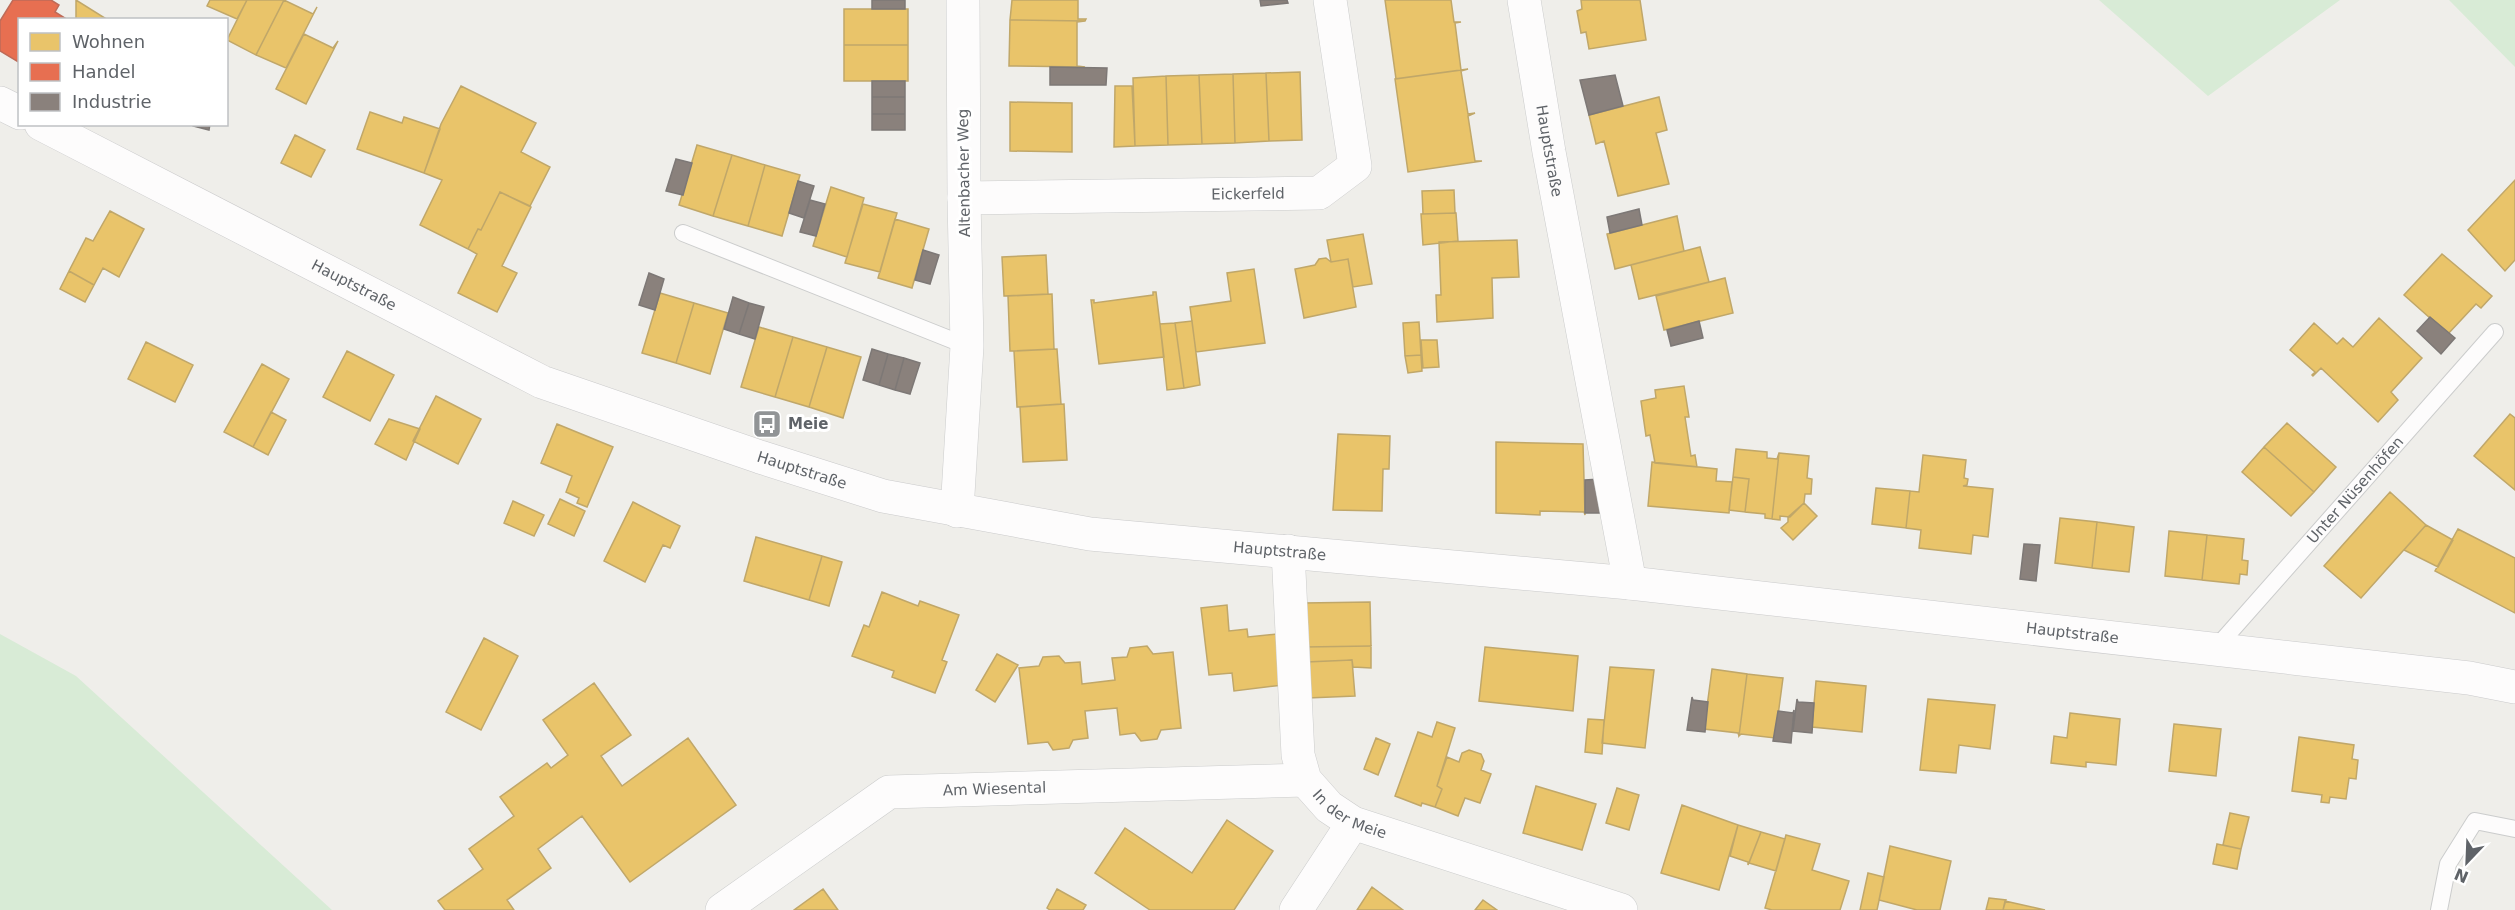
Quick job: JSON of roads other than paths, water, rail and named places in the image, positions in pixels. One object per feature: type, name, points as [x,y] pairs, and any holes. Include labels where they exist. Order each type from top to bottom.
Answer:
[{"type":"street","name":"Altenbacher Weg","points":[[957,511],[968,346],[964,198],[963,0]]},
{"type":"street","name":"Eickerfeld","points":[[964,198],[1319,193],[1355,166],[1330,0]]},
{"type":"street","name":"Hauptstraße","points":[[1524,0],[1549,152],[1630,583]]},
{"type":"street","points":[[0,103],[18,112]]},
{"type":"street","name":"Hauptstraße","points":[[45,126],[542,382],[760,457],[883,496],[1090,534],[1630,583],[2469,678],[2515,687]]},
{"type":"street","name":"In der Meie","points":[[1288,551],[1298,755],[1305,780],[1329,807],[1353,824],[1621,910]]},
{"type":"street","name":"Am Wiesental","points":[[722,910],[890,792],[1305,780]]},
{"type":"street","points":[[1296,910],[1353,824]]},
{"type":"lane","points":[[682,233],[968,346]]},
{"type":"lane","name":"Unter Nüsenhöfen","points":[[2215,649],[2495,332]]},
{"type":"lane","points":[[2439,910],[2448,864],[2475,821],[2515,829]]},
{"type":"place","name":"Meie","points":[[767,424]]}]
